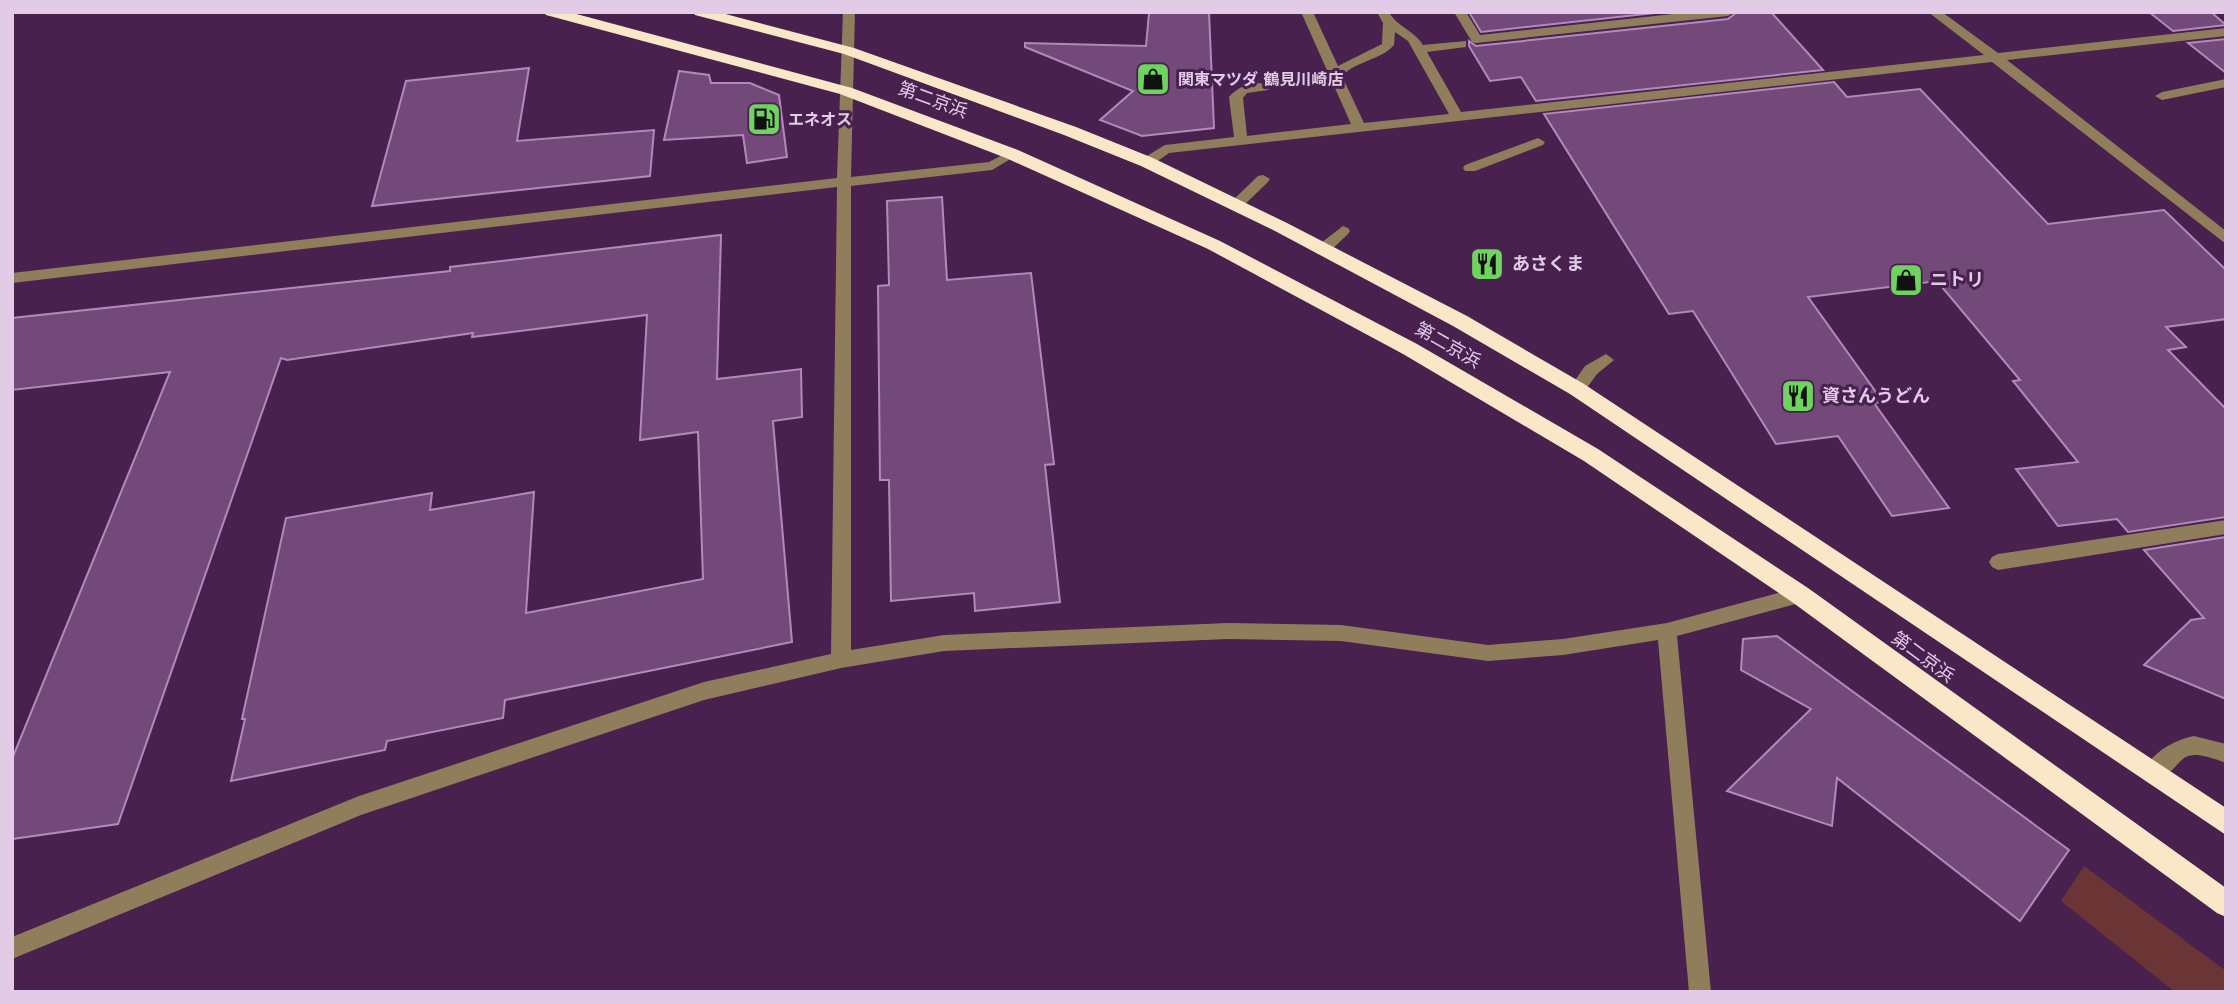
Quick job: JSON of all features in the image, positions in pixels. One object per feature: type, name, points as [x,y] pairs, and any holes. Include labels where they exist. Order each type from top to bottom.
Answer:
[{"type":"highway","name":"第二京浜","points":[[551,12],[846,91],[1012,154],[1214,245],[1410,349],[1591,455],[1800,595],[2226,904]]},
{"type":"highway","name":"第二京浜","points":[[700,12],[849,51],[1070,131],[1147,162],[1460,321],[1577,389],[2226,823]]},
{"type":"street","points":[[841,660],[844,182],[849,12]]},
{"type":"street","points":[[1307,12],[1359,127]]},
{"type":"street","points":[[1460,12],[1476,39],[1728,12]]},
{"type":"street","points":[[1934,12],[2226,239]]},
{"type":"street","points":[[1336,75],[1341,67],[1356,59],[1382,52],[1388,45],[1386,18]]},
{"type":"street","points":[[1386,18],[1413,39],[1457,116]]},
{"type":"street","points":[[1147,162],[1165,149],[2226,32]]},
{"type":"street","points":[[1419,48],[1462,44]]},
{"type":"street","points":[[1322,46],[1356,59]]},
{"type":"street","points":[[2162,96],[2226,83]]},
{"type":"street","points":[[1241,141],[1236,97],[1243,90],[1263,87]]},
{"type":"street","points":[[1470,168],[1538,142]]},
{"type":"street","points":[[12,278],[992,166],[1012,154]]},
{"type":"street","points":[[1235,206],[1263,179]]},
{"type":"street","points":[[1322,250],[1343,231]]},
{"type":"street","points":[[1577,389],[1591,370],[1606,360]]},
{"type":"street","points":[[1998,562],[2226,527]]},
{"type":"street","points":[[12,948],[359,806],[704,691],[841,660],[944,642],[1228,631],[1341,633],[1488,653],[1563,647],[1667,631],[1800,595]]},
{"type":"street","points":[[1667,631],[1700,992]]},
{"type":"street","points":[[2153,772],[2175,750],[2193,744],[2226,754]]},
{"type":"shaded area","points":[[2084,866],[2226,971],[2226,992],[2175,992],[2061,901]]},
{"type":"building","points":[[1209,12],[1214,128],[1142,136],[1100,120],[1133,91],[1025,47],[1025,43],[1146,46],[1149,13]]},
{"type":"building","points":[[1469,12],[1664,12],[1481,32]]},
{"type":"building","points":[[1737,12],[1771,12],[1823,70],[1536,101],[1521,77],[1490,81],[1469,46],[1469,41],[1476,46],[1728,19]]},
{"type":"building","points":[[2149,12],[2211,12],[2226,25],[2173,31]]},
{"type":"building","points":[[2226,39],[2226,73],[2188,43]]},
{"type":"building","points":[[529,68],[517,141],[654,130],[650,176],[372,206],[406,81]]},
{"type":"building","points":[[679,71],[709,75],[711,83],[750,83],[779,95],[787,157],[747,163],[743,135],[664,140]]},
{"type":"building","points":[[1834,82],[1847,97],[1920,89],[2048,224],[2164,210],[2226,270],[2226,319],[2166,327],[2186,347],[2168,350],[2226,409],[2226,517],[2128,532],[2117,519],[2058,526],[2016,469],[2078,462],[2013,381],[2020,380],[1937,281],[1808,297],[1883,402],[1874,403],[1949,508],[1892,516],[1838,436],[1776,444],[1693,311],[1669,314],[1544,114]]},
{"type":"building","points":[[942,197],[947,280],[1031,273],[1054,464],[1045,465],[1060,602],[975,611],[974,593],[891,601],[889,480],[880,480],[878,286],[889,285],[887,201]]},
{"type":"building","points":[[721,235],[717,379],[801,369],[802,417],[773,421],[792,642],[505,700],[503,718],[387,741],[385,750],[231,781],[286,518],[432,493],[430,510],[534,492],[526,613],[703,579],[698,432],[640,440],[647,315],[472,337],[473,333],[287,360],[281,358],[118,824],[12,839],[12,759],[170,372],[12,390],[12,318],[450,271],[450,267]]},
{"type":"building","points":[[2226,537],[2226,699],[2144,665],[2191,620],[2204,618],[2144,550]]},
{"type":"building","points":[[1777,636],[2069,850],[2020,921],[1837,778],[1832,826],[1727,791],[1811,709],[1741,670],[1743,639]]},
{"type":"place","name":"関東マツダ 鶴見川崎店","points":[[1153,79]]},
{"type":"place","name":"エネオス","points":[[764,119]]},
{"type":"place","name":"あさくま","points":[[1487,264]]},
{"type":"place","name":"ニトリ","points":[[1906,280]]},
{"type":"place","name":"資さんうどん","points":[[1798,396]]}]
